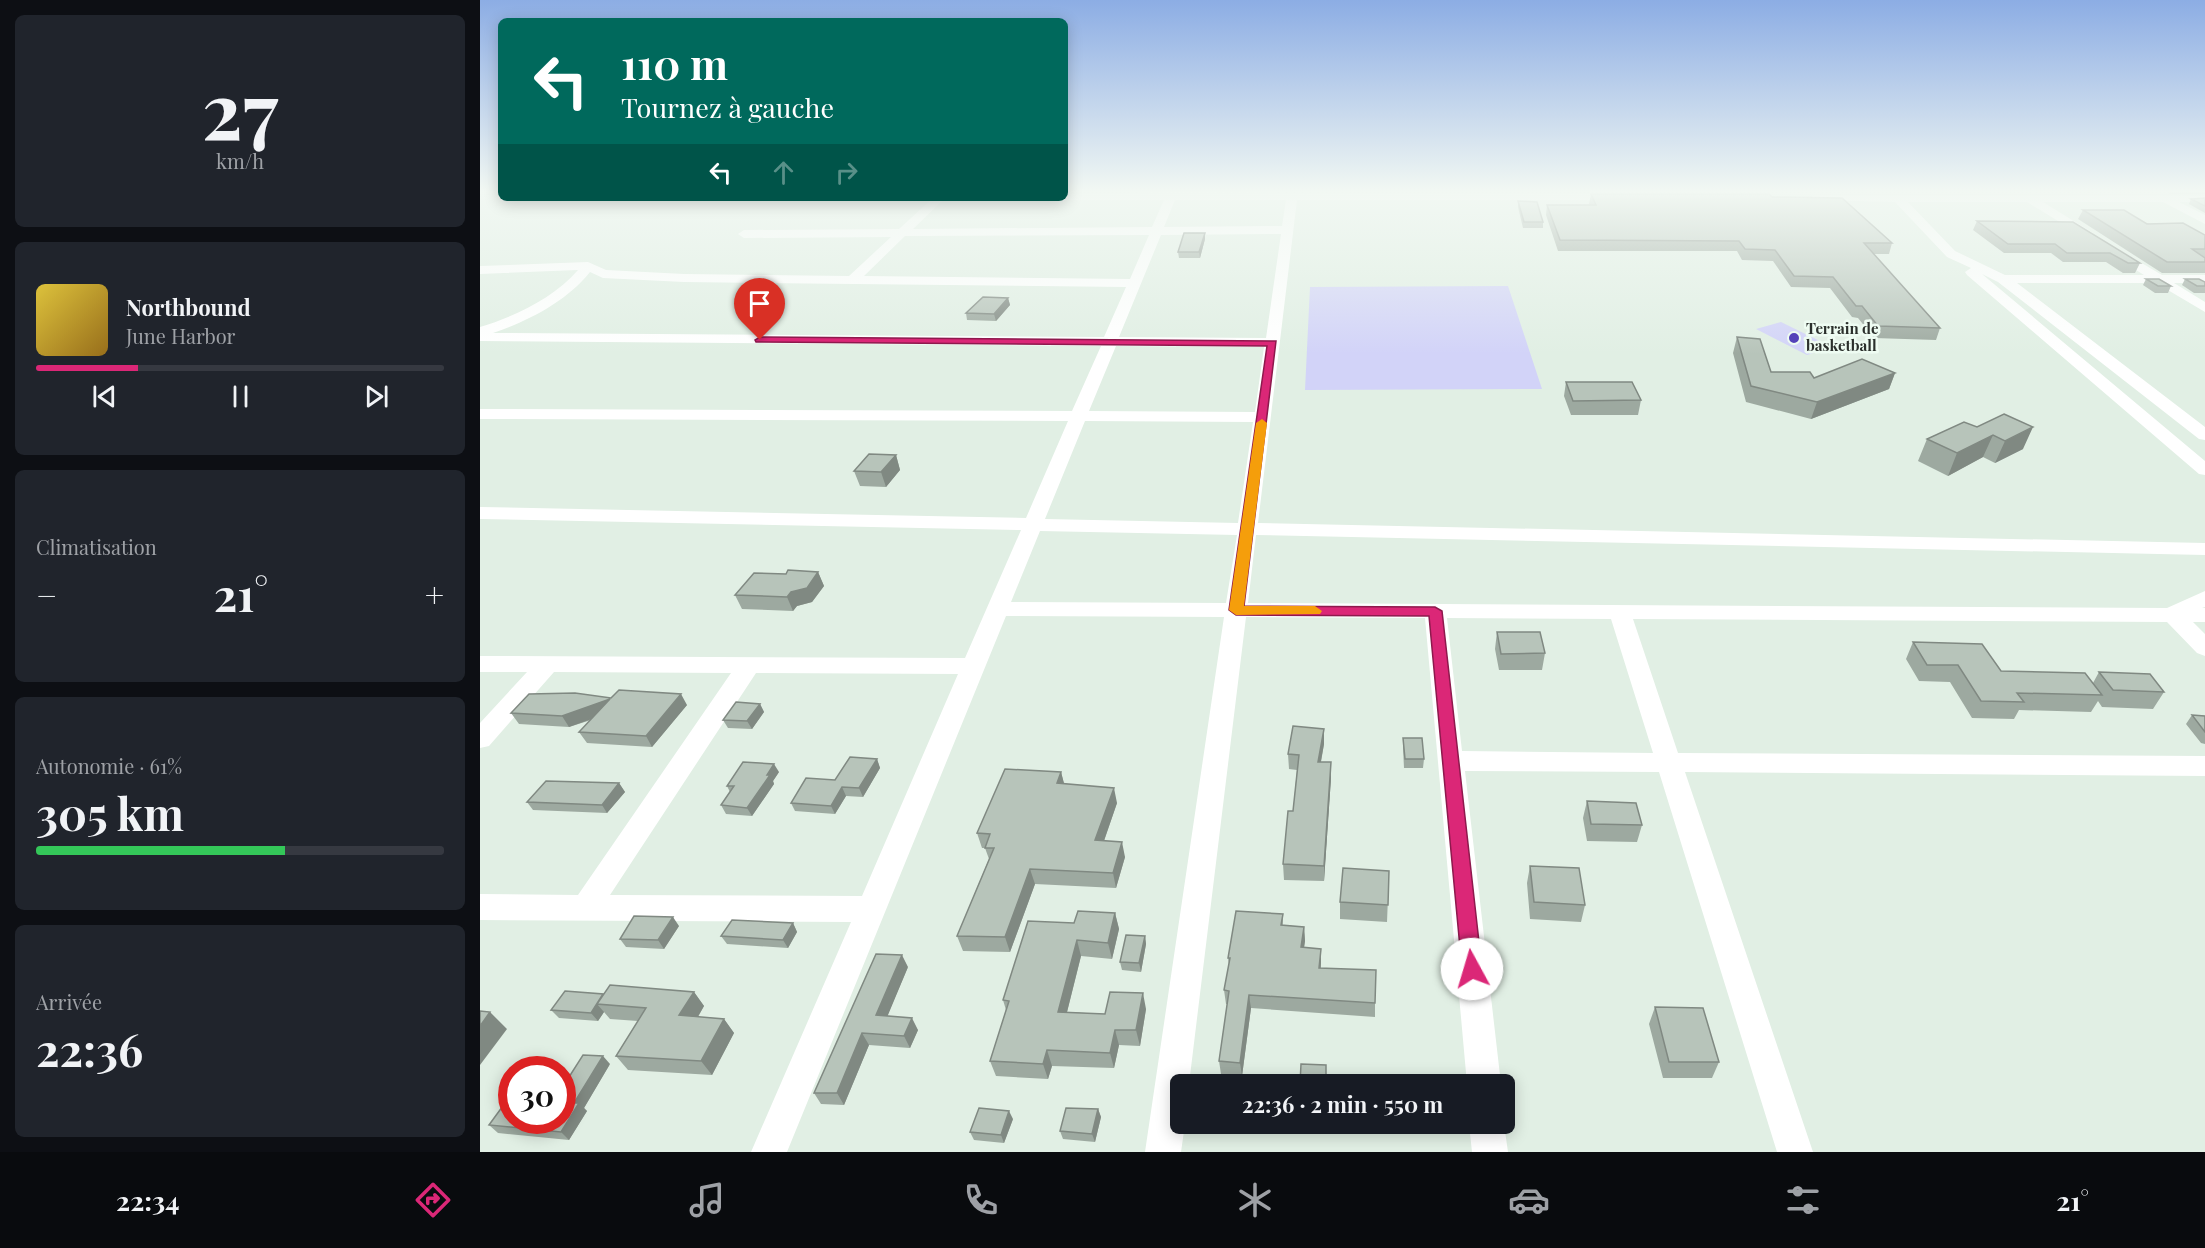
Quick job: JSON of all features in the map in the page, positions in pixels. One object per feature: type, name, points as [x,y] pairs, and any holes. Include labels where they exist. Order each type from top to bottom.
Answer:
[{"type":"street","points":[[852,280],[888,246]]},
{"type":"street","points":[[769,1152],[1151,246]]},
{"type":"street","points":[[1163,1152],[1286,246]]},
{"type":"street","points":[[1943,246],[2205,470]]},
{"type":"street","points":[[2104,246],[2205,308]]},
{"type":"street","points":[[1951,254],[2002,279],[2205,435]]},
{"type":"street","points":[[480,270],[588,266],[603,274],[684,278],[1135,283]]},
{"type":"street","points":[[480,332],[495,328],[548,301],[581,277],[588,266]]},
{"type":"street","points":[[2002,279],[2205,279]]},
{"type":"street","points":[[480,337],[1110,344],[1272,343]]},
{"type":"street","points":[[480,414],[1262,417]]},
{"type":"street","points":[[480,513],[2205,549]]},
{"type":"street","points":[[2172,614],[2205,598]]},
{"type":"street","points":[[998,609],[2205,615]]},
{"type":"street","points":[[1435,611],[1483,1074]]},
{"type":"street","points":[[1620,612],[1795,1152]]},
{"type":"street","points":[[2172,614],[2205,648]]},
{"type":"street","points":[[480,664],[974,666]]},
{"type":"street","points":[[480,739],[548,664]]},
{"type":"street","points":[[586,907],[749,665]]},
{"type":"street","points":[[1451,761],[2205,766]]},
{"type":"street","points":[[480,907],[872,909]]},
{"type":"street","points":[[1489,1134],[1490,1152]]},
{"type":"shaded area","points":[[1508,286],[1542,389],[1305,390],[1310,287]]},
{"type":"shaded area","name":"Terrain de basketball","points":[[1781,322],[1832,347],[1807,355],[1756,329]]},
{"type":"building","points":[[1180,246],[1201,246],[1199,252],[1178,252]]},
{"type":"building","points":[[1743,246],[1866,246],[1940,328],[1878,326],[1862,306],[1856,306],[1833,277],[1794,276],[1775,250],[1745,249]]},
{"type":"building","points":[[2057,246],[2112,246],[2140,263],[2128,263],[2110,253],[2067,253]]},
{"type":"building","points":[[2141,246],[2205,246],[2205,249],[2192,249],[2205,258],[2205,262],[2167,262]]},
{"type":"building","points":[[2146,279],[2159,279],[2171,286],[2158,286]]},
{"type":"building","points":[[2185,279],[2199,279],[2205,282],[2205,286],[2197,286]]},
{"type":"building","points":[[983,297],[1008,298],[994,314],[966,313]]},
{"type":"building","points":[[1737,337],[1760,339],[1771,372],[1810,372],[1814,378],[1862,359],[1895,373],[1817,402],[1751,386]]},
{"type":"building","points":[[1566,382],[1632,382],[1641,400],[1573,401]]},
{"type":"building","points":[[2004,414],[2033,427],[2005,441],[1993,435],[1957,453],[1927,439],[1964,422],[1977,427]]},
{"type":"building","points":[[869,454],[896,455],[881,472],[854,471]]},
{"type":"building","points":[[788,570],[818,572],[807,588],[791,592],[787,597],[735,595],[754,573],[786,574]]},
{"type":"building","points":[[1497,632],[1540,632],[1545,653],[1501,654]]},
{"type":"building","points":[[1913,642],[1982,644],[2001,671],[2085,673],[2102,695],[2017,693],[2024,702],[1981,701],[1958,665],[1927,665]]},
{"type":"building","points":[[2099,672],[2150,674],[2164,692],[2113,690]]},
{"type":"building","points":[[619,690],[681,694],[646,736],[579,732],[610,699],[562,716],[511,713],[529,694],[575,693],[611,698]]},
{"type":"building","points":[[736,702],[760,704],[747,721],[723,720]]},
{"type":"building","points":[[2192,715],[2205,716],[2205,732]]},
{"type":"building","points":[[1293,726],[1324,729],[1318,762],[1331,762],[1324,866],[1283,864],[1288,811],[1293,811],[1299,755],[1288,754]]},
{"type":"building","points":[[1403,738],[1422,738],[1424,759],[1405,759]]},
{"type":"building","points":[[850,757],[877,759],[859,788],[842,787],[831,806],[791,803],[806,778],[835,780]]},
{"type":"building","points":[[743,762],[774,764],[767,775],[770,775],[747,808],[721,805],[734,786],[727,786]]},
{"type":"building","points":[[1005,769],[1061,772],[1057,783],[1114,788],[1095,840],[1122,842],[1113,873],[1030,869],[1005,937],[957,936],[994,848],[985,848],[990,834],[977,833]]},
{"type":"building","points":[[546,781],[619,783],[602,805],[527,802]]},
{"type":"building","points":[[1587,801],[1636,803],[1642,825],[1591,824]]},
{"type":"building","points":[[1530,866],[1579,868],[1585,905],[1534,902]]},
{"type":"building","points":[[1343,868],[1389,871],[1388,905],[1340,902]]},
{"type":"building","points":[[1078,911],[1115,913],[1108,943],[1077,940],[1058,1012],[1105,1014],[1110,992],[1143,993],[1136,1030],[1115,1030],[1110,1053],[1047,1050],[1043,1064],[990,1061],[1009,1001],[1003,1000],[1028,921],[1074,923]]},
{"type":"building","points":[[1236,911],[1283,914],[1281,925],[1304,927],[1301,947],[1321,949],[1319,968],[1376,970],[1375,1003],[1249,995],[1240,1063],[1219,1061],[1229,991],[1224,990]]},
{"type":"building","points":[[634,916],[673,917],[658,940],[620,939]]},
{"type":"building","points":[[732,920],[793,923],[783,940],[721,936]]},
{"type":"building","points":[[1126,935],[1145,936],[1139,963],[1120,962]]},
{"type":"building","points":[[876,954],[902,955],[876,1015],[912,1018],[904,1036],[862,1033],[837,1093],[814,1093]]},
{"type":"building","points":[[610,985],[694,992],[679,1015],[724,1019],[701,1061],[616,1056],[646,1008],[597,1004]]},
{"type":"building","points":[[565,991],[603,994],[591,1013],[551,1010]]},
{"type":"building","points":[[1655,1007],[1703,1008],[1719,1062],[1669,1062]]},
{"type":"building","points":[[480,1011],[490,1012],[480,1026]]},
{"type":"building","points":[[583,1055],[603,1056],[576,1100],[576,1066]]},
{"type":"building","points":[[1301,1064],[1326,1065],[1326,1074],[1300,1074]]},
{"type":"building","points":[[979,1108],[1009,1111],[1001,1135],[970,1132]]},
{"type":"building","points":[[1066,1108],[1098,1109],[1092,1134],[1060,1131]]},
{"type":"building","points":[[498,1113],[498,1126],[489,1125]]},
{"type":"slow traffic","points":[[1262,423],[1236,610],[1315,611]]},
{"type":"place","name":"Terrain de basketball","points":[[1794,338]]},
{"type":"route","points":[[760,340],[1110,344],[1272,343],[1236,610],[1435,611],[1472,969]]}]
